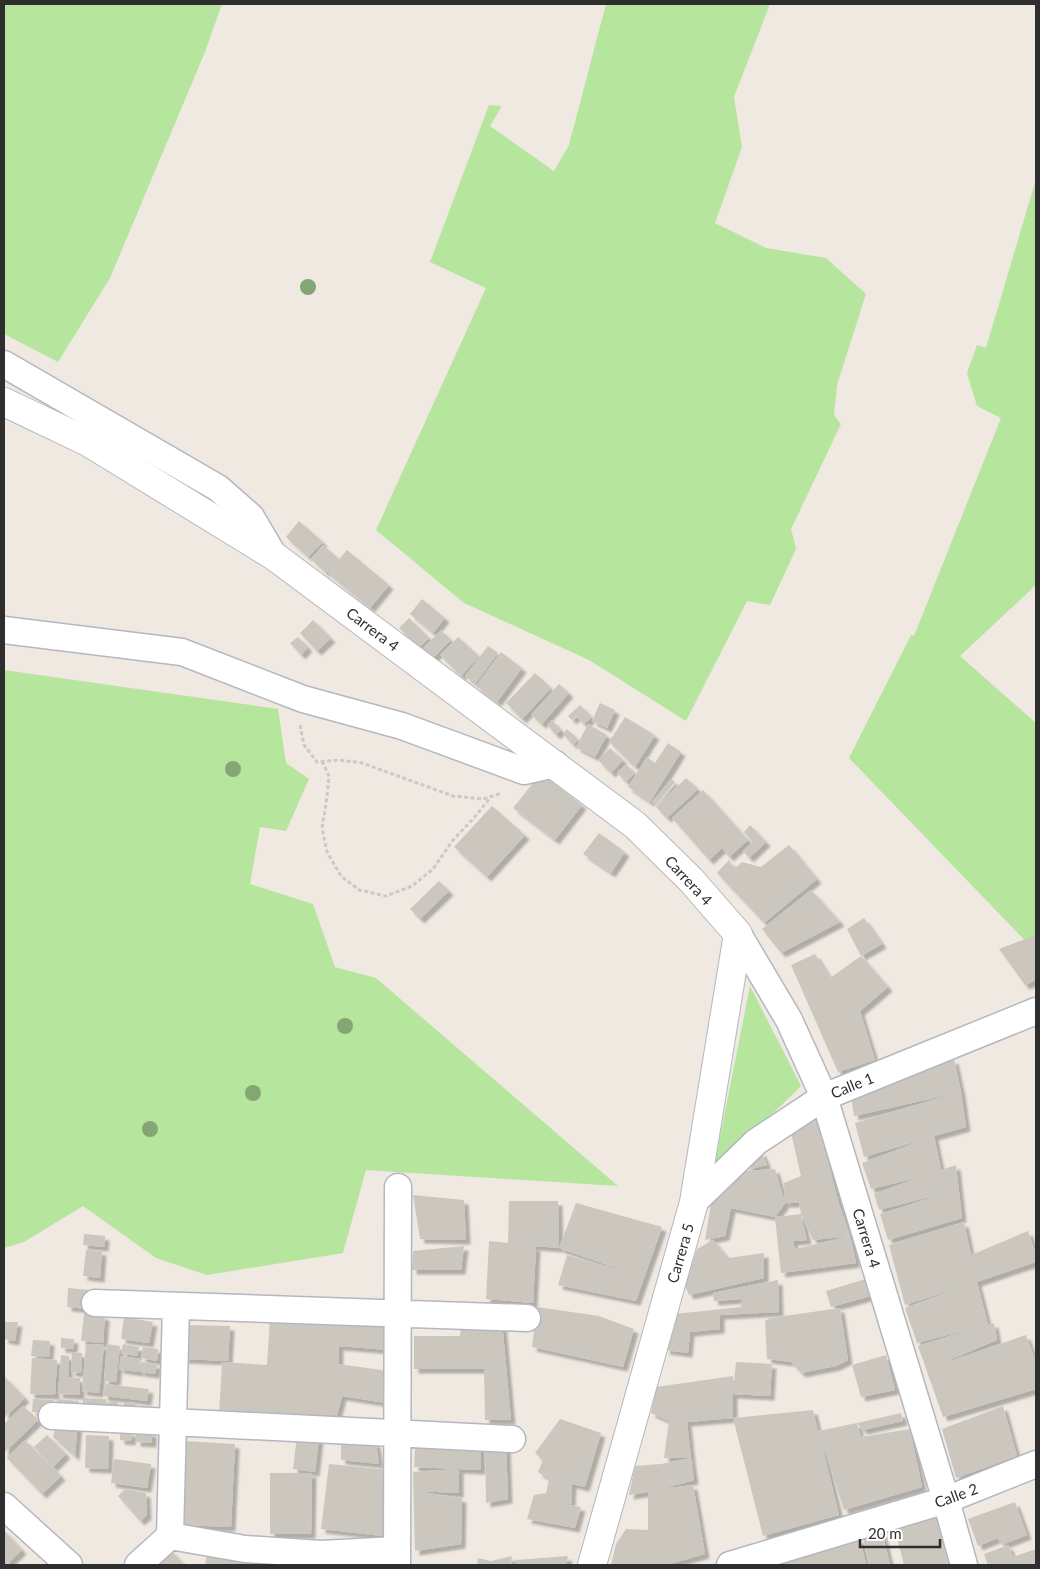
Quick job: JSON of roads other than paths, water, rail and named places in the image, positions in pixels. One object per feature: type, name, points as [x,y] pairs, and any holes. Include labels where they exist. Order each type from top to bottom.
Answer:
[{"type":"main road","name":"Carrera 4","points":[[4,402],[88,442],[274,556],[635,825],[691,880],[738,934]]},
{"type":"main road","name":"Carrera 5","points":[[592,1565],[694,1202],[738,934]]},
{"type":"street","points":[[4,364],[218,488],[251,517],[274,556]]},
{"type":"street","points":[[4,630],[182,652],[303,699],[402,726],[524,771],[555,764]]},
{"type":"street","name":"Carrera 4","points":[[738,934],[789,1020],[824,1097],[964,1565]]},
{"type":"street","name":"Calle 1","points":[[694,1202],[756,1142],[824,1097],[1036,1011]]},
{"type":"street","points":[[170,1536],[245,1549],[397,1557],[398,1187]]},
{"type":"street","points":[[95,1303],[527,1318]]},
{"type":"street","points":[[138,1565],[170,1536],[176,1306]]},
{"type":"street","points":[[52,1416],[512,1439]]},
{"type":"street","name":"Calle 2","points":[[730,1565],[946,1500],[1036,1464]]},
{"type":"street","points":[[4,1506],[68,1565]]}]
